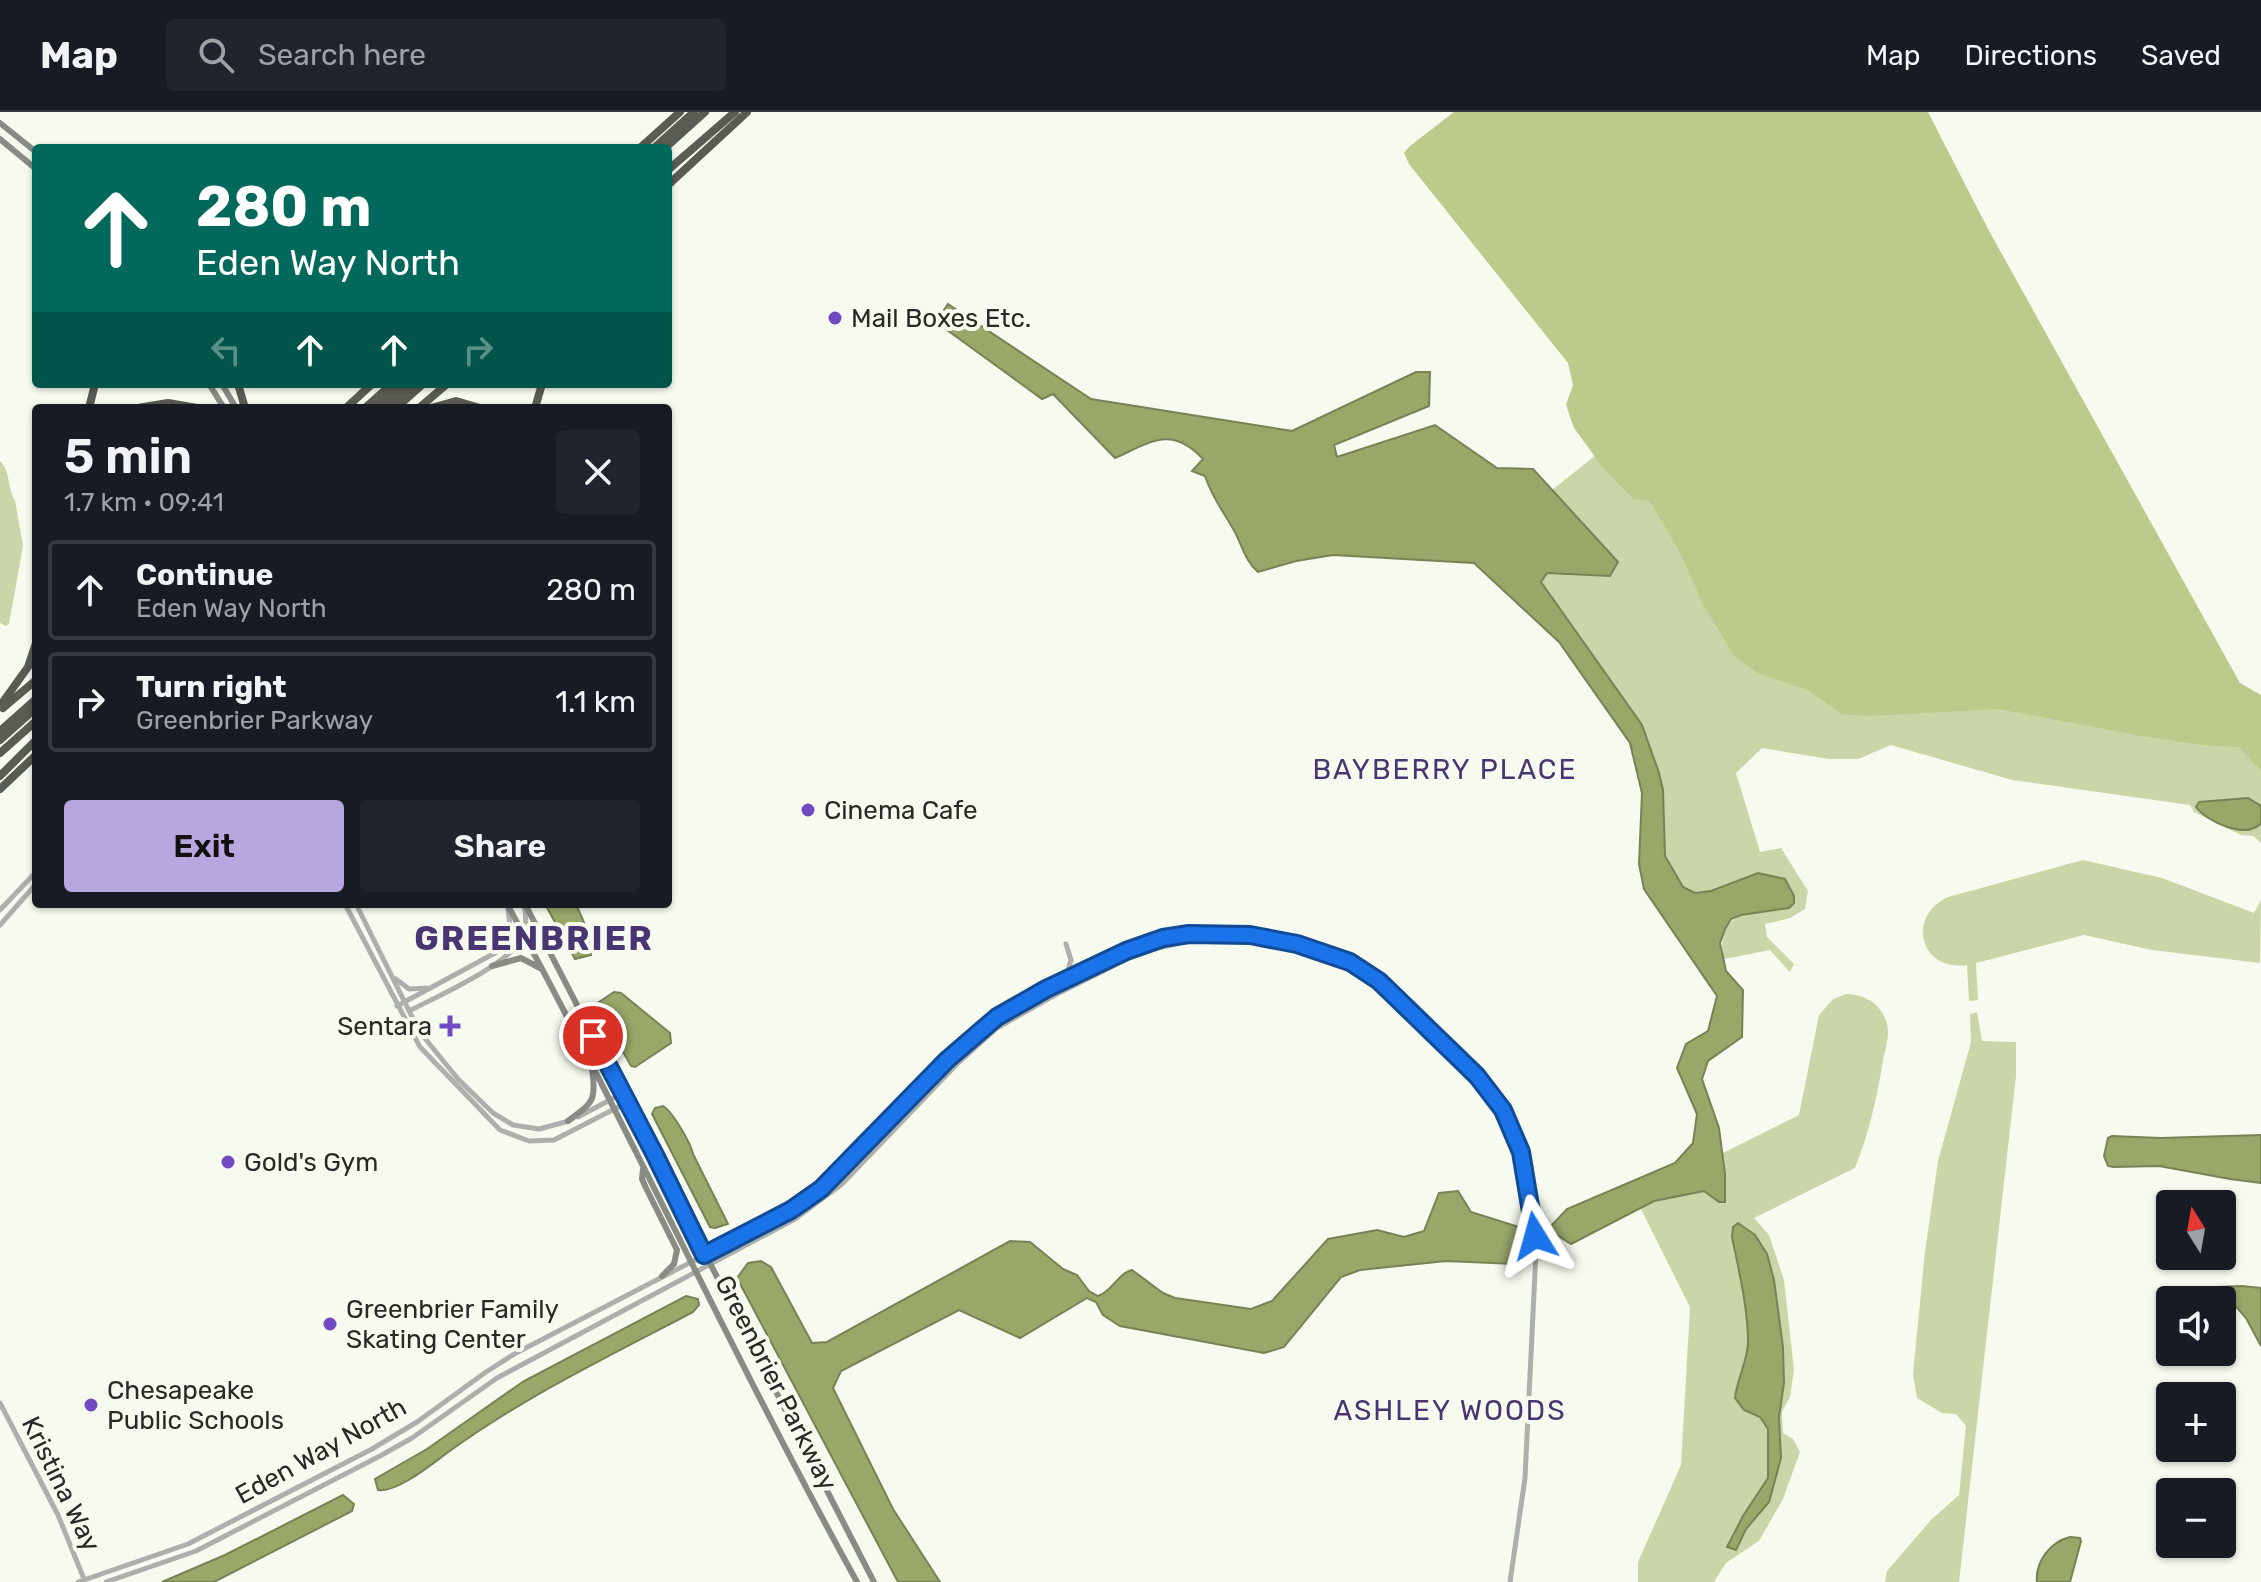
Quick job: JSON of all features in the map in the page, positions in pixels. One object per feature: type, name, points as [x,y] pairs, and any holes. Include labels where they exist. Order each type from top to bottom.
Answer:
[{"type":"highway","points":[[644,144],[680,112]]},
{"type":"highway","points":[[658,144],[694,112]]},
{"type":"highway","points":[[669,144],[705,112]]},
{"type":"highway","points":[[672,167],[735,112]]},
{"type":"highway","points":[[672,181],[747,112]]},
{"type":"highway","points":[[350,404],[368,388]]},
{"type":"highway","points":[[370,404],[388,388]]},
{"type":"highway","points":[[378,404],[396,388]]},
{"type":"highway","points":[[390,404],[408,388]]},
{"type":"highway","points":[[400,404],[418,388]]},
{"type":"highway","points":[[424,404],[442,388]]},
{"type":"highway","points":[[445,404],[456,401],[466,404]]},
{"type":"highway","points":[[0,709],[28,667],[32,655]]},
{"type":"highway","points":[[0,709],[32,683]]},
{"type":"highway","points":[[0,731],[32,703]]},
{"type":"highway","points":[[0,740],[32,712]]},
{"type":"highway","points":[[0,753],[32,725]]},
{"type":"highway","points":[[0,760],[32,732]]},
{"type":"highway","points":[[0,776],[32,744]]},
{"type":"highway","points":[[0,789],[32,759]]},
{"type":"main road","points":[[0,123],[32,149]]},
{"type":"main road","points":[[0,139],[32,166]]},
{"type":"main road","name":"Greenbrier Parkway","points":[[509,908],[857,1582]]},
{"type":"main road","name":"Greenbrier Parkway","points":[[526,908],[874,1582]]},
{"type":"main road","points":[[492,966],[521,958],[541,969]]},
{"type":"main road","points":[[568,1121],[592,1101],[595,1089],[591,1062]]},
{"type":"main road","points":[[643,1166],[642,1179],[677,1250],[674,1264],[662,1276]]},
{"type":"street","points":[[0,910],[32,876]]},
{"type":"street","points":[[0,925],[32,889]]},
{"type":"street","points":[[347,908],[401,1014],[427,1056],[486,1118],[506,1134],[529,1141],[554,1140],[628,1102]]},
{"type":"street","points":[[358,908],[430,1048],[498,1117],[514,1126],[533,1129],[553,1127],[623,1093]]},
{"type":"street","points":[[397,1006],[506,947],[511,934],[508,908]]},
{"type":"street","points":[[401,1014],[492,966],[514,950],[524,935],[524,908]]},
{"type":"street","name":"Eden Way North","points":[[83,1581],[188,1544],[385,1442],[500,1363],[791,1210],[821,1189],[967,1040],[997,1017],[1065,979],[1151,942],[1189,934],[1250,935],[1276,939],[1350,962],[1379,981],[1487,1087],[1509,1121],[1521,1152],[1534,1224],[1535,1281],[1525,1478],[1510,1582]]},
{"type":"street","name":"Eden Way North","points":[[106,1582],[196,1551],[389,1452],[497,1378],[795,1219],[828,1197],[997,1028],[1129,958],[1212,935]]},
{"type":"street","points":[[1065,979],[1071,960],[1066,944]]},
{"type":"street","points":[[390,972],[406,987],[431,988]]},
{"type":"street","name":"Kristina Way","points":[[0,1403],[58,1515],[83,1581]]},
{"type":"shaded area","points":[[1454,112],[1928,112],[1988,229],[2240,683],[2261,695],[2261,771],[2239,747],[2141,736],[1999,709],[1869,716],[1841,714],[1808,690],[1759,674],[1734,656],[1703,604],[1679,551],[1650,501],[1633,499],[1604,469],[1574,428],[1566,405],[1573,385],[1568,363],[1409,164],[1404,153],[1410,146]]},
{"type":"shaded area","points":[[948,304],[1091,399],[1292,431],[1416,372],[1430,372],[1429,406],[1334,445],[1337,457],[1435,425],[1497,468],[1533,469],[1618,562],[1610,576],[1547,573],[1541,582],[1642,725],[1663,790],[1665,856],[1683,887],[1695,893],[1711,891],[1758,873],[1785,879],[1794,896],[1794,903],[1789,908],[1731,919],[1720,943],[1726,971],[1743,990],[1742,1037],[1708,1061],[1702,1079],[1719,1128],[1725,1202],[1719,1202],[1704,1191],[1654,1201],[1571,1244],[1548,1229],[1567,1209],[1675,1163],[1693,1143],[1697,1114],[1677,1068],[1686,1044],[1708,1031],[1717,996],[1644,889],[1639,864],[1642,793],[1630,743],[1559,642],[1474,563],[1333,555],[1258,572],[1246,557],[1205,476],[1192,471],[1203,459],[1192,449],[1181,442],[1160,440],[1115,458],[1053,394],[1042,399],[936,322]]},
{"type":"shaded area","points":[[1620,436],[2261,734],[2261,843],[2253,836],[2241,835],[2194,812],[2190,805],[2012,780],[1891,745],[1858,759],[1829,759],[1762,748],[1736,773],[1760,852],[1781,848],[1808,891],[1805,909],[1790,918],[1765,924],[1767,937],[1794,964],[1790,972],[1770,950],[1724,959],[1724,931],[1730,923],[1750,913],[1789,908],[1794,903],[1794,895],[1784,879],[1726,884],[1711,891],[1695,893],[1683,887],[1665,856],[1663,790],[1642,725],[1541,582],[1547,573],[1610,576],[1618,562],[1552,490]]},
{"type":"shaded area","points":[[0,461],[15,500],[23,546],[9,624],[6,626],[0,623]]},
{"type":"shaded area","points":[[2248,798],[2261,806],[2261,823],[2246,830],[2218,823],[2196,807],[2199,802]]},
{"type":"shaded area","points":[[2083,860],[2162,878],[2254,913],[2261,900],[2260,963],[2152,950],[2084,935],[1976,963],[1978,1000],[1969,1001],[1967,965],[1951,965],[1938,960],[1929,952],[1924,941],[1923,929],[1935,906],[1948,897]]},
{"type":"shaded area","points":[[547,908],[578,908],[586,927],[591,955],[575,959]]},
{"type":"shaded area","points":[[614,992],[621,993],[670,1033],[671,1043],[635,1067],[631,1066],[596,1004]]},
{"type":"shaded area","points":[[1846,994],[1866,998],[1877,1006],[1888,1029],[1875,1102],[1855,1168],[1754,1218],[1769,1235],[1784,1280],[1794,1370],[1790,1397],[1782,1412],[1783,1433],[1793,1439],[1800,1452],[1783,1499],[1759,1541],[1726,1563],[1714,1582],[1638,1582],[1638,1562],[1681,1465],[1690,1307],[1635,1197],[1799,1115],[1819,1015],[1833,999]]},
{"type":"shaded area","points":[[1977,1012],[1982,1041],[2016,1042],[2016,1076],[1959,1582],[1885,1582],[1887,1571],[1931,1520],[1959,1495],[1966,1426],[1956,1414],[1942,1413],[1917,1398],[1913,1374],[1938,1161],[1971,1042],[1970,1014]]},
{"type":"shaded area","points":[[663,1106],[685,1136],[728,1224],[710,1227],[652,1114],[655,1108]]},
{"type":"shaded area","points":[[2261,1135],[2261,1183],[2159,1166],[2113,1167],[2108,1166],[2104,1156],[2108,1138],[2112,1136]]},
{"type":"shaded area","points":[[1458,1191],[1471,1212],[1525,1229],[1514,1264],[1446,1261],[1360,1270],[1341,1277],[1284,1347],[1264,1353],[1120,1326],[1103,1315],[1096,1302],[1087,1298],[1020,1338],[959,1310],[841,1371],[833,1388],[893,1509],[940,1582],[898,1582],[737,1278],[748,1263],[761,1261],[771,1267],[812,1343],[827,1342],[1010,1241],[1030,1242],[1063,1269],[1077,1275],[1089,1291],[1098,1296],[1132,1270],[1175,1298],[1251,1309],[1272,1301],[1328,1239],[1377,1230],[1404,1237],[1424,1231],[1439,1193]]},
{"type":"shaded area","points":[[1738,1223],[1755,1235],[1767,1254],[1774,1280],[1783,1347],[1784,1383],[1779,1417],[1781,1458],[1769,1502],[1746,1529],[1736,1550],[1727,1547],[1768,1478],[1768,1429],[1760,1417],[1744,1410],[1735,1398],[1748,1343],[1745,1303],[1732,1237],[1733,1227]]},
{"type":"shaded area","points":[[2236,1286],[2261,1288],[2261,1346],[2236,1307]]},
{"type":"shaded area","points":[[686,1296],[698,1299],[699,1305],[693,1312],[537,1395],[404,1483],[378,1490],[375,1479],[427,1449],[524,1381]]},
{"type":"shaded area","points":[[343,1495],[354,1504],[352,1511],[214,1582],[162,1582],[225,1555]]},
{"type":"shaded area","points":[[2070,1537],[2080,1538],[2081,1541],[2070,1582],[2037,1582],[2038,1567],[2045,1554],[2056,1543]]},
{"type":"place","name":"Mail Boxes Etc.","points":[[835,318]]},
{"type":"place","name":"Cinema Cafe","points":[[808,810]]},
{"type":"place","name":"Sentara","points":[[450,1026]]},
{"type":"place","name":"Gold's Gym","points":[[228,1162]]},
{"type":"place","name":"Greenbrier Family Skating Center","points":[[330,1324]]},
{"type":"place","name":"Chesapeake Public Schools","points":[[91,1405]]},
{"type":"district","name":"BAYBERRY PLACE","points":[[1445,769]]},
{"type":"district","name":"GREENBRIER","points":[[534,938]]},
{"type":"district","name":"ASHLEY WOODS","points":[[1450,1410]]},
{"type":"route","points":[[593,1036],[704,1255],[791,1210],[821,1189],[967,1040],[1014,1007],[1065,979],[1163,938],[1189,934],[1234,934],[1276,939],[1337,956],[1370,974],[1487,1087],[1503,1110],[1518,1142],[1535,1236]]}]
